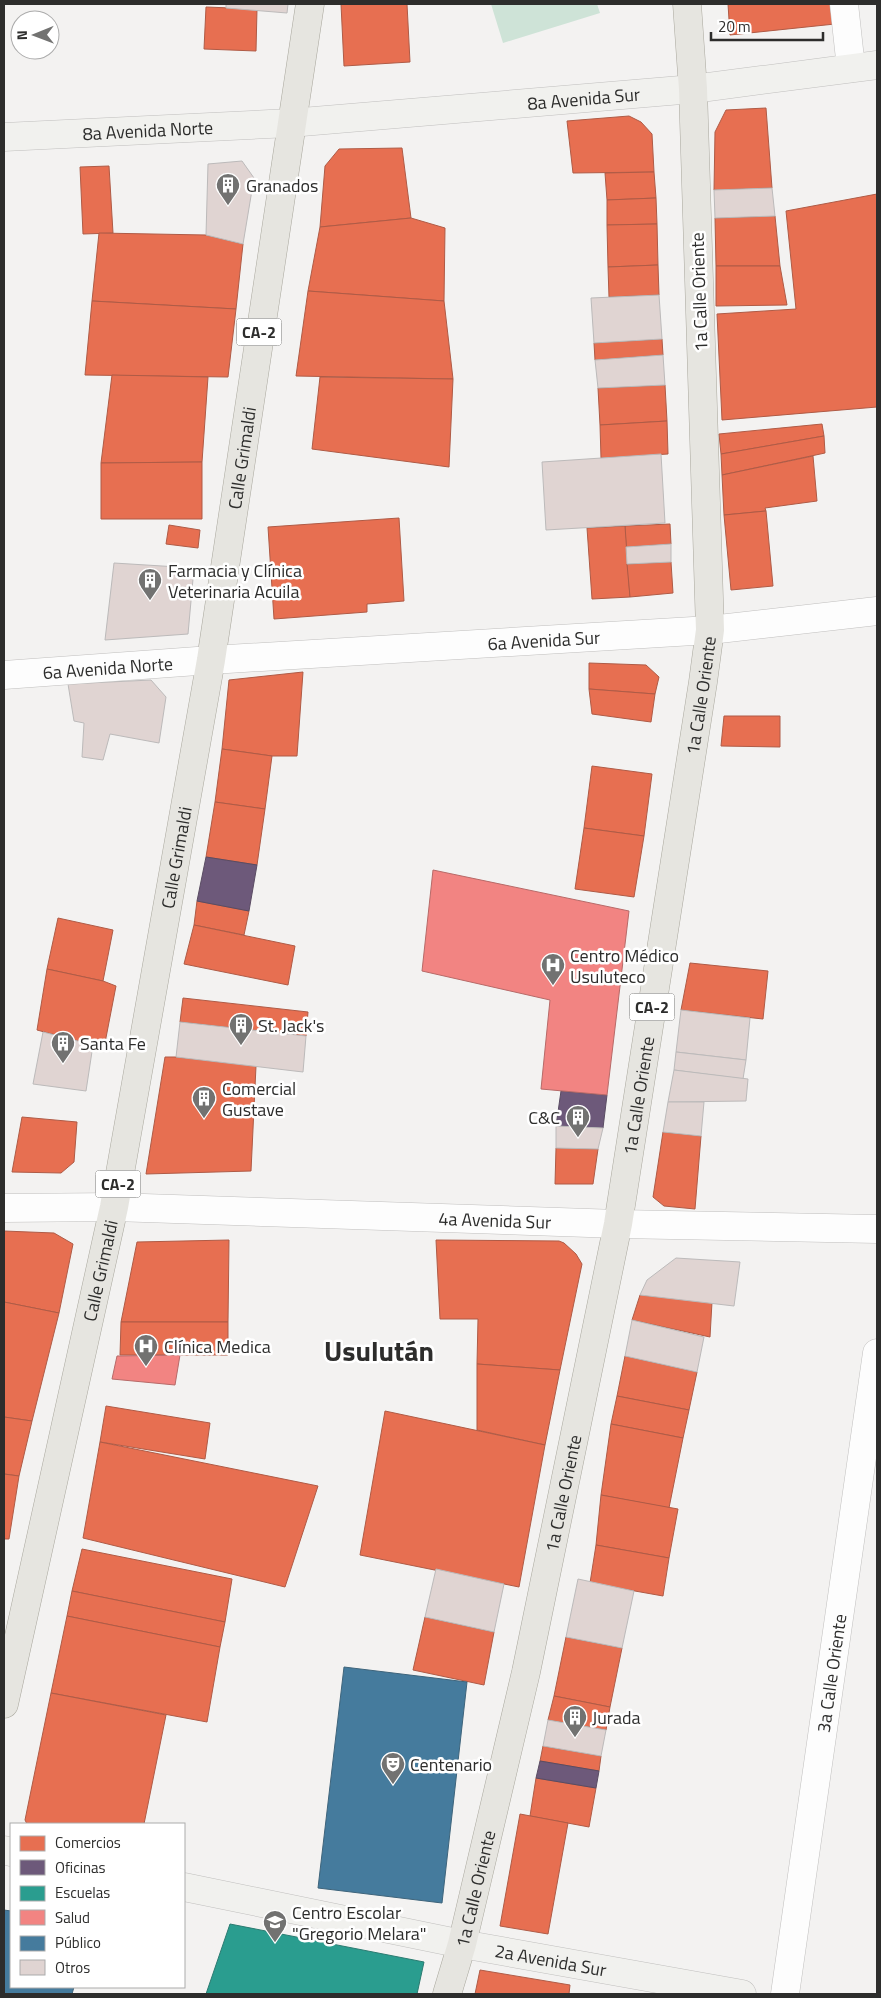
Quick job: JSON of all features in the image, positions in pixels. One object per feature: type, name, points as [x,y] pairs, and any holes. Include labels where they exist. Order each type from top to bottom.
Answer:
[{"type":"main road","name":"Calle Grimaldi","points":[[4,1704],[114,1207],[211,660],[290,123],[310,4]]},
{"type":"main road","name":"1a Calle Oriente","points":[[447,1994],[462,1944],[526,1672],[618,1224],[704,682],[710,630],[693,90],[687,4]]},
{"type":"street","points":[[844,4],[864,67]]},
{"type":"street","name":"8a Avenida Sur","points":[[290,123],[693,90],[864,67]]},
{"type":"street","name":"8a Avenida Norte","points":[[4,137],[290,123]]},
{"type":"street","name":"6a Avenida Sur","points":[[211,660],[710,630],[877,610]]},
{"type":"street","name":"6a Avenida Norte","points":[[4,674],[211,660]]},
{"type":"street","name":"4a Avenida Sur","points":[[4,1208],[114,1207],[618,1224],[877,1229]]},
{"type":"street","name":"3a Calle Oriente","points":[[785,1994],[877,1353]]},
{"type":"street","name":"2a Avenida Sur","points":[[185,1887],[462,1944],[742,1994]]},
{"type":"green space","points":[[491,4],[597,4],[600,13],[503,43]]},
{"type":"building: Comercios","points":[[341,4],[407,4],[410,62],[344,66]]},
{"type":"building: Comercios","points":[[728,4],[834,4],[835,24],[730,35]]},
{"type":"building: Comercios","points":[[206,7],[257,9],[256,51],[204,49]]},
{"type":"building: Comercios","points":[[766,108],[772,188],[714,190],[715,132],[726,110]]},
{"type":"building: Comercios","points":[[629,116],[641,122],[652,134],[654,172],[573,173],[567,121]]},
{"type":"building: Comercios","points":[[402,148],[411,218],[320,227],[325,166],[339,149]]},
{"type":"building: Comercios","points":[[109,166],[113,233],[83,234],[80,167]]},
{"type":"building: Comercios","points":[[654,172],[656,198],[607,200],[605,173]]},
{"type":"building: Comercios","points":[[877,194],[877,407],[722,420],[717,314],[796,309],[786,211]]},
{"type":"building: Comercios","points":[[656,198],[657,224],[607,225],[607,200]]},
{"type":"building: Comercios","points":[[775,216],[780,266],[716,266],[715,218]]},
{"type":"building: Comercios","points":[[411,218],[445,228],[444,301],[308,291],[320,227]]},
{"type":"building: Comercios","points":[[657,224],[658,265],[608,267],[607,225]]},
{"type":"building: Comercios","points":[[99,233],[206,235],[243,244],[236,309],[92,301]]},
{"type":"building: Comercios","points":[[658,265],[659,295],[609,297],[608,267]]},
{"type":"building: Comercios","points":[[716,266],[780,266],[787,305],[716,306]]},
{"type":"building: Comercios","points":[[308,291],[444,301],[453,379],[296,376]]},
{"type":"building: Comercios","points":[[92,301],[236,309],[228,377],[85,375]]},
{"type":"building: Comercios","points":[[662,339],[663,355],[595,360],[594,343]]},
{"type":"building: Comercios","points":[[112,375],[208,377],[202,462],[101,463]]},
{"type":"building: Comercios","points":[[320,377],[453,379],[449,467],[312,449]]},
{"type":"building: Comercios","points":[[665,385],[667,421],[600,425],[598,388]]},
{"type":"building: Comercios","points":[[667,421],[668,454],[601,458],[600,425]]},
{"type":"building: Comercios","points":[[822,424],[824,436],[721,454],[719,434]]},
{"type":"building: Comercios","points":[[824,436],[825,453],[722,475],[721,454]]},
{"type":"building: Comercios","points":[[813,456],[817,501],[765,508],[766,511],[724,515],[722,475]]},
{"type":"building: Comercios","points":[[202,462],[202,519],[101,519],[101,463]]},
{"type":"building: Comercios","points":[[766,511],[773,586],[731,590],[724,515]]},
{"type":"building: Comercios","points":[[399,518],[404,601],[367,604],[367,612],[274,619],[268,527]]},
{"type":"building: Comercios","points":[[670,524],[671,544],[626,547],[625,526]]},
{"type":"building: Comercios","points":[[169,525],[200,530],[198,548],[166,544]]},
{"type":"building: Comercios","points":[[625,526],[630,597],[592,599],[587,528]]},
{"type":"building: Comercios","points":[[671,562],[673,593],[630,597],[627,564]]},
{"type":"building: Comercios","points":[[589,663],[646,665],[659,677],[655,694],[589,689]]},
{"type":"building: Comercios","points":[[303,672],[297,756],[272,756],[222,749],[229,680]]},
{"type":"building: Comercios","points":[[589,689],[655,694],[651,722],[592,714]]},
{"type":"building: Comercios","points":[[724,716],[780,716],[780,747],[721,746]]},
{"type":"building: Comercios","points":[[222,749],[272,756],[265,809],[215,802]]},
{"type":"building: Comercios","points":[[592,766],[652,774],[644,836],[584,828]]},
{"type":"building: Comercios","points":[[215,802],[265,809],[257,865],[206,857]]},
{"type":"building: Comercios","points":[[584,828],[644,836],[634,897],[575,889]]},
{"type":"building: Comercios","points":[[197,901],[249,911],[244,935],[194,925]]},
{"type":"building: Comercios","points":[[58,918],[113,930],[103,981],[47,969]]},
{"type":"building: Comercios","points":[[194,925],[295,946],[288,985],[184,964]]},
{"type":"building: Comercios","points":[[690,963],[768,971],[763,1019],[681,1010]]},
{"type":"building: Comercios","points":[[47,969],[103,981],[116,986],[104,1048],[37,1030]]},
{"type":"building: Comercios","points":[[183,998],[308,1012],[306,1036],[180,1022]]},
{"type":"building: Comercios","name":"Comercial Gustave","points":[[165,1057],[256,1066],[251,1171],[146,1174]]},
{"type":"building: Comercios","points":[[22,1117],[77,1122],[74,1162],[61,1173],[12,1172]]},
{"type":"building: Comercios","points":[[663,1132],[701,1136],[695,1209],[664,1206],[653,1197]]},
{"type":"building: Comercios","points":[[556,1148],[598,1149],[593,1184],[555,1184]]},
{"type":"building: Comercios","points":[[4,1231],[54,1233],[73,1244],[59,1313],[4,1302]]},
{"type":"building: Comercios","points":[[229,1240],[228,1322],[121,1322],[137,1242]]},
{"type":"building: Comercios","points":[[436,1240],[559,1241],[576,1254],[582,1264],[560,1370],[477,1364],[478,1319],[440,1319]]},
{"type":"building: Comercios","points":[[640,1295],[712,1302],[710,1337],[632,1320]]},
{"type":"building: Comercios","points":[[4,1302],[59,1313],[32,1421],[4,1417]]},
{"type":"building: Comercios","points":[[121,1322],[228,1322],[228,1355],[120,1355]]},
{"type":"building: Comercios","points":[[625,1356],[697,1372],[689,1410],[617,1396]]},
{"type":"building: Comercios","points":[[477,1364],[560,1370],[545,1445],[477,1430]]},
{"type":"building: Comercios","points":[[617,1396],[689,1410],[683,1438],[611,1424]]},
{"type":"building: Comercios","points":[[106,1406],[210,1423],[205,1459],[100,1442]]},
{"type":"building: Comercios","points":[[385,1411],[545,1445],[519,1587],[360,1555]]},
{"type":"building: Comercios","points":[[4,1417],[32,1421],[19,1476],[4,1474]]},
{"type":"building: Comercios","points":[[611,1424],[683,1438],[669,1508],[601,1495]]},
{"type":"building: Comercios","points":[[100,1442],[318,1486],[285,1587],[83,1538]]},
{"type":"building: Comercios","points":[[4,1474],[19,1476],[9,1539],[4,1539]]},
{"type":"building: Comercios","points":[[601,1495],[678,1509],[669,1558],[596,1545]]},
{"type":"building: Comercios","points":[[596,1545],[669,1558],[663,1596],[590,1583]]},
{"type":"building: Comercios","points":[[82,1549],[232,1579],[225,1622],[72,1591]]},
{"type":"building: Comercios","points":[[72,1591],[225,1622],[220,1647],[67,1616]]},
{"type":"building: Comercios","points":[[67,1616],[220,1647],[207,1722],[51,1693]]},
{"type":"building: Comercios","points":[[425,1617],[494,1632],[484,1685],[413,1670]]},
{"type":"building: Comercios","points":[[566,1637],[622,1648],[610,1707],[554,1696]]},
{"type":"building: Comercios","points":[[51,1693],[166,1715],[144,1823],[26,1823],[25,1820]]},
{"type":"building: Comercios","points":[[554,1696],[610,1707],[606,1730],[548,1720]]},
{"type":"building: Comercios","points":[[543,1746],[601,1756],[599,1771],[540,1761]]},
{"type":"building: Comercios","points":[[536,1778],[596,1788],[589,1827],[530,1816]]},
{"type":"building: Comercios","points":[[520,1814],[568,1823],[548,1934],[500,1926]]},
{"type":"building: Comercios","points":[[480,1970],[570,1985],[569,1994],[475,1994]]},
{"type":"building: Oficinas","points":[[206,857],[257,865],[249,911],[197,901]]},
{"type":"building: Oficinas","points":[[561,1091],[607,1095],[603,1128],[556,1126]]},
{"type":"building: Oficinas","points":[[540,1761],[599,1771],[596,1788],[536,1778]]},
{"type":"building: Escuelas","name":"Centro Escolar \"Gregorio Melara\"","points":[[230,1924],[424,1962],[417,1994],[206,1994]]},
{"type":"building: Salud","name":"Centro Médico Usuluteco","points":[[433,870],[629,911],[607,1095],[541,1089],[550,1000],[422,971]]},
{"type":"building: Salud","name":"Clínica Medica","points":[[180,1355],[175,1385],[112,1379],[117,1356]]},
{"type":"building: Público","name":"Centenario","points":[[344,1667],[467,1682],[442,1903],[318,1888]]},
{"type":"building: Público","points":[[4,1910],[10,1911],[10,1988],[74,1988],[72,1994],[4,1994]]},
{"type":"building: Otros","points":[[226,4],[288,4],[287,13],[226,8]]},
{"type":"building: Otros","name":"Granados","points":[[242,161],[254,178],[243,244],[206,235],[208,164]]},
{"type":"building: Otros","points":[[772,188],[775,216],[715,218],[714,190]]},
{"type":"building: Otros","points":[[659,295],[662,339],[594,343],[591,298]]},
{"type":"building: Otros","points":[[663,355],[665,385],[598,388],[595,360]]},
{"type":"building: Otros","points":[[661,454],[665,523],[546,530],[542,462]]},
{"type":"building: Otros","points":[[671,544],[671,562],[627,564],[626,547]]},
{"type":"building: Otros","name":"Farmacia y Clínica Veterinaria Acuila","points":[[114,563],[194,568],[188,634],[105,640]]},
{"type":"building: Otros","points":[[151,680],[166,697],[159,743],[110,734],[103,760],[82,757],[84,723],[74,721],[68,684]]},
{"type":"building: Otros","points":[[681,1010],[750,1018],[746,1060],[676,1052]]},
{"type":"building: Otros","name":"St. Jack's","points":[[180,1022],[306,1036],[303,1072],[176,1057]]},
{"type":"building: Otros","name":"Santa Fe","points":[[43,1032],[93,1045],[86,1091],[33,1084]]},
{"type":"building: Otros","points":[[676,1052],[746,1060],[743,1079],[674,1070]]},
{"type":"building: Otros","points":[[674,1070],[748,1079],[746,1101],[668,1102]]},
{"type":"building: Otros","points":[[668,1102],[704,1102],[701,1136],[663,1132]]},
{"type":"building: Otros","name":"C&C","points":[[556,1126],[603,1128],[598,1149],[556,1148]]},
{"type":"building: Otros","points":[[676,1258],[740,1262],[734,1306],[640,1295],[647,1280]]},
{"type":"building: Otros","points":[[632,1320],[704,1337],[697,1372],[625,1356]]},
{"type":"building: Otros","points":[[436,1569],[504,1584],[494,1632],[425,1617]]},
{"type":"building: Otros","points":[[578,1579],[634,1591],[622,1648],[566,1637]]},
{"type":"building: Otros","name":"Jurada","points":[[548,1720],[606,1730],[601,1756],[543,1746]]},
{"type":"place","name":"Granados","points":[[228,206]]},
{"type":"place","name":"Farmacia y Clínica Veterinaria Acuila","points":[[150,601]]},
{"type":"place","name":"Centro Médico Usuluteco","points":[[553,986]]},
{"type":"place","name":"St. Jack's","points":[[241,1046]]},
{"type":"place","name":"Santa Fe","points":[[63,1064]]},
{"type":"place","name":"Comercial Gustave","points":[[204,1119]]},
{"type":"place","name":"C&C","points":[[578,1138]]},
{"type":"place","name":"Clínica Medica","points":[[146,1367]]},
{"type":"place","name":"Jurada","points":[[575,1738]]},
{"type":"place","name":"Centenario","points":[[393,1785]]},
{"type":"place","name":"Centro Escolar \"Gregorio Melara\"","points":[[275,1943]]},
{"type":"district","name":"Usulután","points":[[379,1350]]}]
